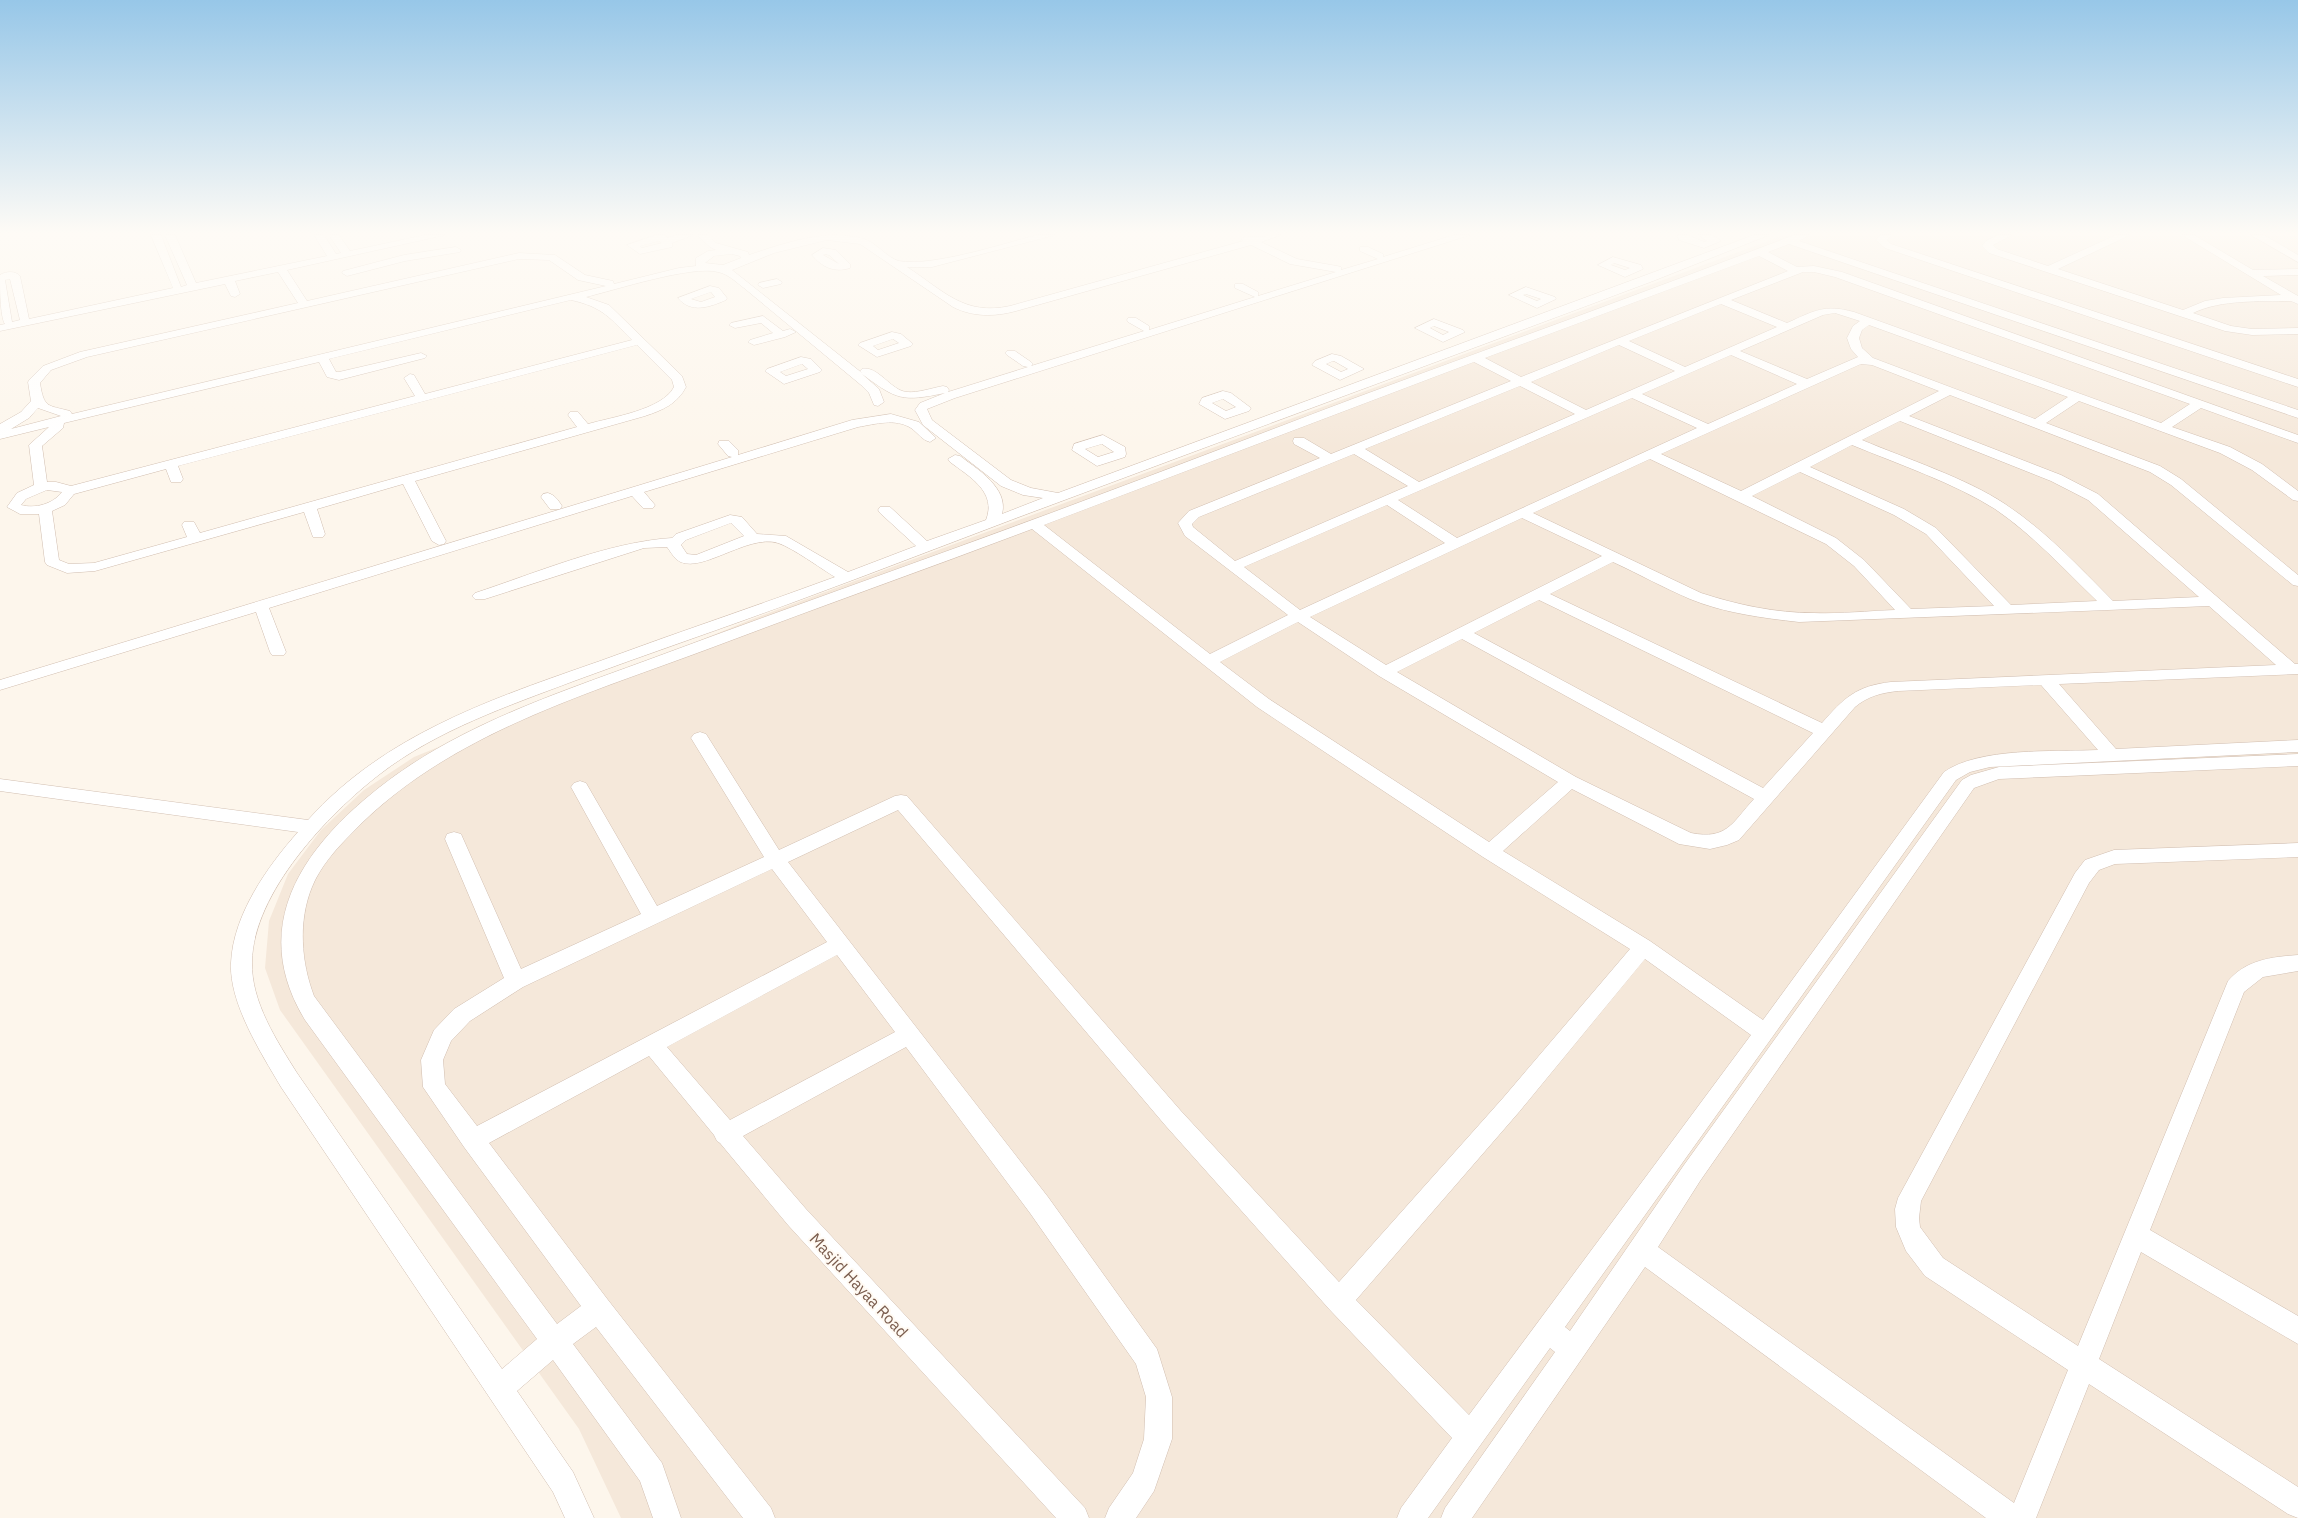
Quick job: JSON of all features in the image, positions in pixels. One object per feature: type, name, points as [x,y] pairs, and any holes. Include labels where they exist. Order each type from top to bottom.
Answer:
[{"type":"street","points":[[2,324],[3,306]]},
{"type":"street","points":[[21,306],[24,318]]},
{"type":"street","points":[[2,324],[24,318],[92,306]]},
{"type":"street","points":[[2,324],[94,306]]},
{"type":"street","points":[[68,416],[45,408],[37,401],[34,385],[35,379],[47,368],[68,359],[296,306]]},
{"type":"street","points":[[116,405],[523,306]]},
{"type":"street","points":[[0,430],[322,357],[525,306]]},
{"type":"street","points":[[45,508],[52,562],[60,568],[95,567],[658,407],[675,395],[680,387],[675,376],[602,306]]},
{"type":"street","points":[[772,306],[870,387],[877,404],[878,413],[915,425],[992,490],[998,502],[996,515],[992,521]]},
{"type":"street","points":[[788,306],[881,383],[921,400],[926,422],[1006,483],[1028,492],[1058,496]]},
{"type":"street","points":[[960,306],[978,312],[1006,311],[1024,306]]},
{"type":"street","points":[[0,685],[552,502],[728,449],[849,418],[886,398],[947,392],[989,383],[1108,346],[1221,306]]},
{"type":"street","points":[[0,674],[212,615],[261,606],[864,421],[914,415],[947,392],[1027,364],[1145,328],[1234,306]]},
{"type":"street","points":[[1552,306],[1562,310]]},
{"type":"street","points":[[666,1518],[652,1473],[346,1059],[303,997],[292,950],[293,925],[298,893],[309,874],[335,840],[371,804],[406,775],[450,749],[547,705],[795,610],[1034,524],[1472,351],[1571,306]]},
{"type":"street","points":[[580,1518],[563,1482],[298,1093],[258,1024],[244,989],[241,960],[248,924],[284,863],[312,827],[352,787],[394,754],[445,728],[536,689],[846,577],[924,546],[1368,382],[1472,351],[1603,306]]},
{"type":"street","points":[[1707,306],[1188,518],[1185,523],[1186,528],[1233,567],[1299,616],[1385,672],[1570,781],[1686,838],[1704,843],[1721,842],[1732,835],[1853,699],[1869,690],[1898,686],[2294,669]]},
{"type":"street","points":[[1736,306],[1787,326]]},
{"type":"street","points":[[1928,306],[2298,439]]},
{"type":"street","points":[[1984,306],[2298,414]]},
{"type":"street","points":[[2068,306],[2298,383]]},
{"type":"street","points":[[2078,309],[2084,306]]},
{"type":"street","points":[[2159,306],[2241,331],[2298,331]]},
{"type":"street","points":[[2183,314],[2198,306]]},
{"type":"street","points":[[1233,567],[1787,326],[1829,310],[1845,312],[1869,320],[2163,427],[2242,458],[2298,497]]},
{"type":"street","points":[[1218,311],[1235,321]]},
{"type":"street","points":[[735,325],[763,319],[781,335]]},
{"type":"street","points":[[1132,320],[1145,328]]},
{"type":"street","points":[[1869,320],[1857,328],[1853,338],[1857,349],[1869,361]]},
{"type":"street","points":[[754,342],[800,329]]},
{"type":"street","points":[[1452,336],[1521,382],[1585,414]]},
{"type":"street","points":[[7,506],[22,495],[41,488],[60,486],[69,490],[640,341]]},
{"type":"street","points":[[1621,342],[1685,371]]},
{"type":"street","points":[[1108,346],[1124,356]]},
{"type":"street","points":[[854,353],[868,349]]},
{"type":"street","points":[[1730,351],[1805,383]]},
{"type":"street","points":[[1011,353],[1027,364]]},
{"type":"street","points":[[322,357],[331,374],[339,376],[421,356]]},
{"type":"street","points":[[812,364],[832,357]]},
{"type":"street","points":[[1209,661],[1299,616],[1853,362],[1869,361],[1950,390],[2144,464],[2165,474],[2298,582]]},
{"type":"street","points":[[1350,373],[1368,382]]},
{"type":"street","points":[[410,378],[422,398]]},
{"type":"street","points":[[989,383],[1003,393]]},
{"type":"street","points":[[1742,496],[1950,390]]},
{"type":"street","points":[[1632,394],[1707,428]]},
{"type":"street","points":[[2037,423],[2078,396]]},
{"type":"street","points":[[0,430],[25,415],[37,401]]},
{"type":"street","points":[[2163,427],[2201,403]]},
{"type":"street","points":[[1236,412],[1254,424]]},
{"type":"street","points":[[360,414],[368,428]]},
{"type":"street","points":[[574,415],[585,429]]},
{"type":"street","points":[[0,435],[68,416]]},
{"type":"street","points":[[35,445],[68,416]]},
{"type":"street","points":[[1899,416],[2056,478],[2093,497],[2294,669]]},
{"type":"street","points":[[614,421],[625,433]]},
{"type":"street","points":[[0,435],[35,445]]},
{"type":"street","points":[[1852,440],[1972,491],[1999,506],[2031,529],[2110,606]]},
{"type":"street","points":[[1299,441],[1331,459]]},
{"type":"street","points":[[35,445],[41,488]]},
{"type":"street","points":[[1355,449],[1418,487]]},
{"type":"street","points":[[1650,454],[1815,531],[1844,550],[1906,613]]},
{"type":"street","points":[[1109,458],[1128,471]]},
{"type":"street","points":[[171,464],[176,479]]},
{"type":"street","points":[[389,467],[402,480],[439,541]]},
{"type":"street","points":[[1800,467],[1908,517],[1932,531],[2007,610]]},
{"type":"street","points":[[7,506],[25,511],[45,508],[63,499],[69,490]]},
{"type":"street","points":[[635,491],[648,505]]},
{"type":"street","points":[[1388,500],[1457,544]]},
{"type":"street","points":[[309,506],[318,534]]},
{"type":"street","points":[[885,510],[924,546]]},
{"type":"street","points":[[1523,513],[1696,596],[1726,607],[1757,614],[1814,618],[2213,601]]},
{"type":"street","points":[[480,596],[629,547],[674,542],[682,537],[734,519],[751,535],[751,538]]},
{"type":"street","points":[[1034,524],[1263,704],[1490,852],[1643,947],[1766,1033]]},
{"type":"street","points":[[190,525],[195,539]]},
{"type":"street","points":[[674,542],[674,548],[682,558],[694,560],[751,538],[782,540],[846,577]]},
{"type":"street","points":[[1385,672],[1612,557]]},
{"type":"street","points":[[1538,594],[1824,731]]},
{"type":"street","points":[[261,606],[278,652]]},
{"type":"street","points":[[1462,633],[1765,797]]},
{"type":"street","points":[[2046,680],[2111,754]]},
{"type":"street","points":[[700,738],[775,860],[1039,1205],[1148,1358],[1159,1397],[1158,1439],[1144,1481],[1119,1518]]},
{"type":"street","points":[[1455,1518],[1642,1250],[1692,1173],[1968,784],[1977,779],[1999,773],[2234,756],[2298,746]]},
{"type":"street","points":[[1411,1518],[1672,1158],[1766,1033],[1950,776],[1958,770],[1973,764],[1990,761],[2111,754],[2234,756],[2298,760]]},
{"type":"street","points":[[1490,852],[1570,781]]},
{"type":"street","points":[[0,785],[312,827]]},
{"type":"street","points":[[580,787],[653,917]]},
{"type":"street","points":[[761,1518],[599,1309],[472,1140],[434,1087],[432,1060],[442,1036],[462,1015],[516,981],[901,800],[1173,1118],[1339,1302],[1471,1437]]},
{"type":"street","points":[[454,839],[516,981]]},
{"type":"street","points":[[2298,850],[2114,857],[2092,864],[2082,878],[1910,1198],[1905,1212],[1908,1230],[1918,1248],[1934,1267],[2298,1504]]},
{"type":"street","points":[[472,1140],[840,944]]},
{"type":"street","points":[[1339,1302],[1511,1105],[1643,947]]},
{"type":"street","points":[[2022,1518],[2235,986],[2242,977],[2252,970],[2266,966],[2298,963]]},
{"type":"street","points":[[725,1134],[909,1035]]},
{"type":"street","name":"Masjid Hayaa Road","points":[[652,1044],[725,1134],[797,1217],[1074,1518]]},
{"type":"street","points":[[2135,1235],[2298,1331]]},
{"type":"street","points":[[1642,1250],[2010,1518]]},
{"type":"street","points":[[499,1388],[555,1341],[599,1309]]},
{"type":"street","points":[[1548,1330],[1572,1349]]},
{"type":"shaded area","points":[[1594,306],[2298,306],[2298,1518],[621,1518],[579,1429],[280,1010],[265,968],[269,921],[288,874],[321,830],[364,790],[414,757],[750,620]]}]
